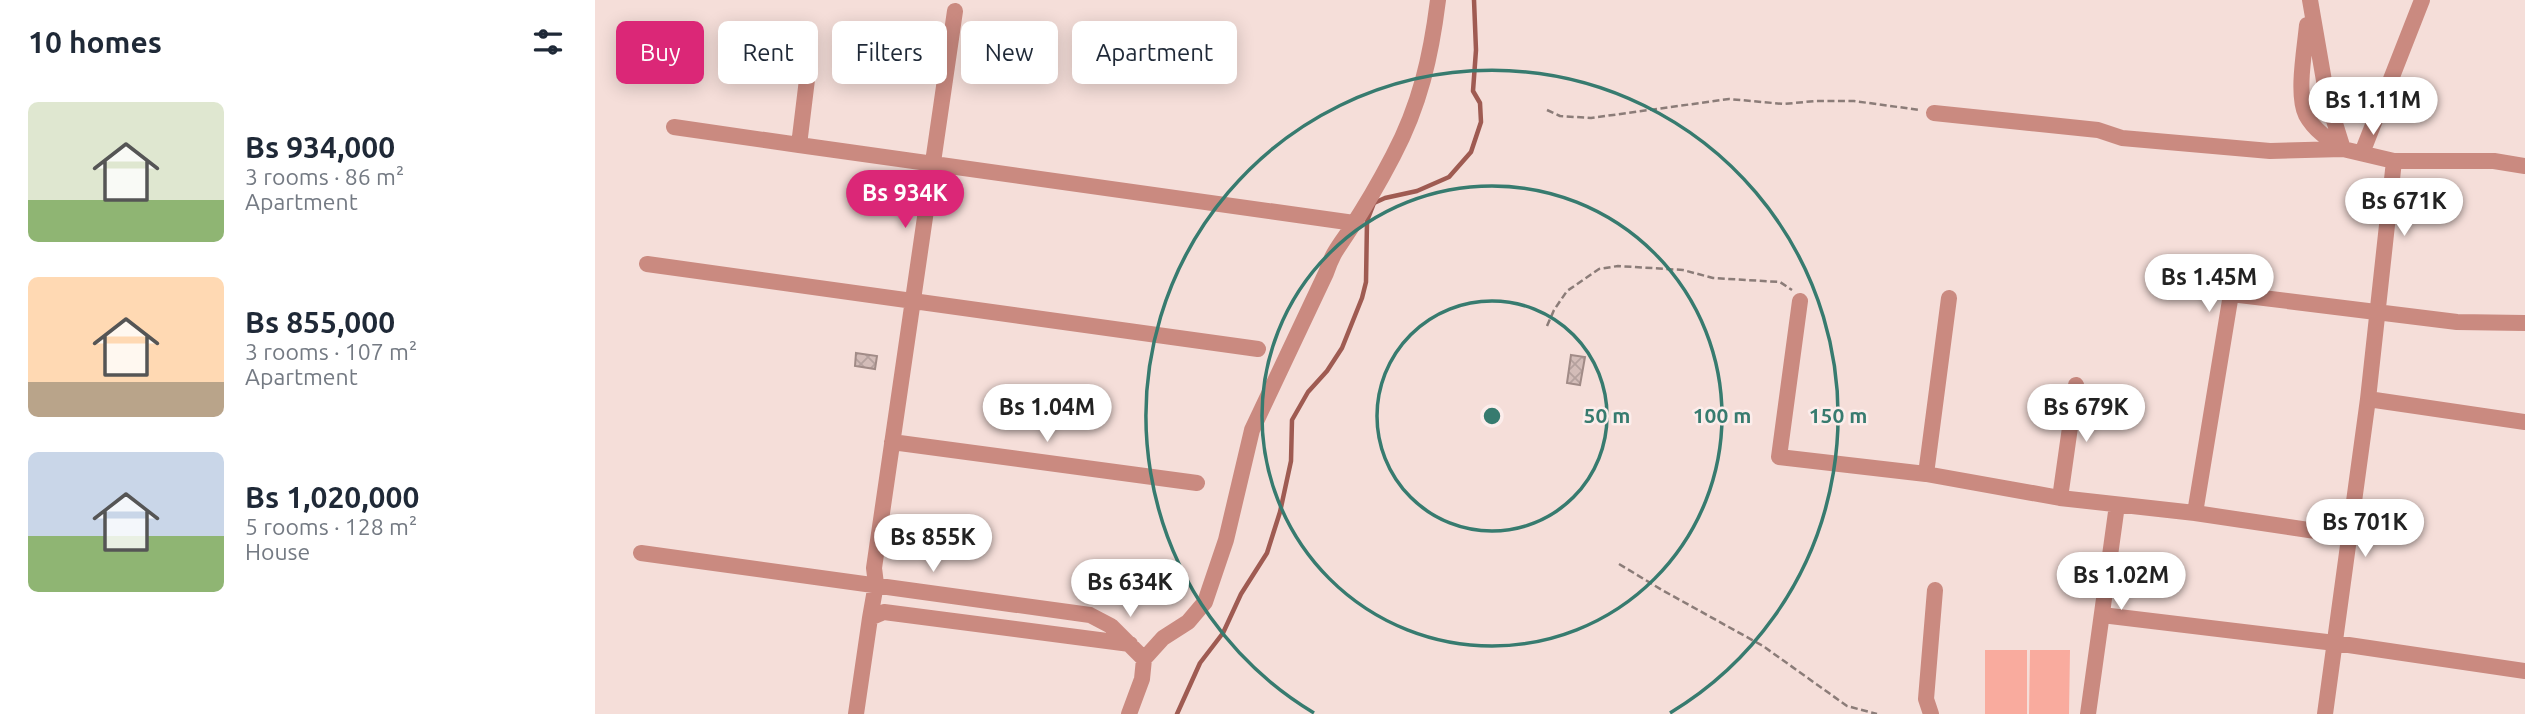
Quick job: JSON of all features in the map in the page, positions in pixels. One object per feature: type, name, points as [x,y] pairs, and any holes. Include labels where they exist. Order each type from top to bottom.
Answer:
[{"type":"street","points":[[1129,714],[1142,679],[1144,659],[1163,638],[1188,622],[1205,602],[1226,540],[1252,430],[1326,273],[1334,250],[1354,223],[1394,155],[1414,110],[1431,50],[1438,0]]},
{"type":"street","points":[[2309,0],[2327,98],[2343,149]]},
{"type":"street","points":[[2309,0],[2302,102],[2314,126],[2343,149]]},
{"type":"street","points":[[2362,153],[2422,0]]},
{"type":"street","points":[[856,714],[876,584],[874,568],[955,11]]},
{"type":"street","points":[[799,145],[806,84]]},
{"type":"street","points":[[1934,113],[2098,130],[2122,138],[2270,151],[2343,149],[2394,161],[2494,161],[2525,166]]},
{"type":"street","points":[[674,127],[1354,223]]},
{"type":"street","points":[[2325,714],[2368,399],[2394,161]]},
{"type":"street","points":[[647,264],[1258,349]]},
{"type":"street","points":[[2195,513],[2231,294],[2457,322],[2525,323]]},
{"type":"street","points":[[1926,474],[1949,298]]},
{"type":"street","points":[[1800,301],[1779,457],[1926,474],[2060,498],[2195,513],[2349,536]]},
{"type":"street","points":[[2060,498],[2077,385]]},
{"type":"street","points":[[2368,399],[2525,422]]},
{"type":"street","points":[[892,442],[1196,483]]},
{"type":"street","points":[[2088,714],[2117,505]]},
{"type":"street","points":[[641,553],[1090,615],[1111,626],[1144,659]]},
{"type":"street","points":[[1931,714],[1926,699],[1935,590]]},
{"type":"street","points":[[870,618],[884,612],[1130,644]]},
{"type":"street","points":[[2102,615],[2335,643],[2525,671]]},
{"type":"path","points":[[1548,110],[1560,116],[1591,118],[1729,99],[1784,104],[1854,101],[1934,113]]},
{"type":"path","points":[[1547,326],[1567,291],[1599,269],[1618,265],[1683,270],[1713,278],[1780,282],[1793,291],[1800,301]]},
{"type":"path","points":[[1619,564],[1763,646],[1847,706],[1877,714]]},
{"type":"shaded area","points":[[1985,650],[2027,650],[2027,714],[1985,714]]},
{"type":"shaded area","points":[[2030,650],[2070,650],[2069,714],[2029,714]]},
{"type":"building","points":[[856,353],[877,356],[875,369],[855,366]]},
{"type":"building","points":[[1571,355],[1585,357],[1580,385],[1567,383]]},
{"type":"waterway","points":[[1177,714],[1200,663],[1223,633],[1241,594],[1267,553],[1280,512],[1291,461],[1292,420],[1308,392],[1327,371],[1342,348],[1362,298],[1366,282],[1367,221],[1374,203],[1417,191],[1449,177],[1471,152],[1481,122],[1480,103],[1473,91],[1476,50],[1474,0]]}]
